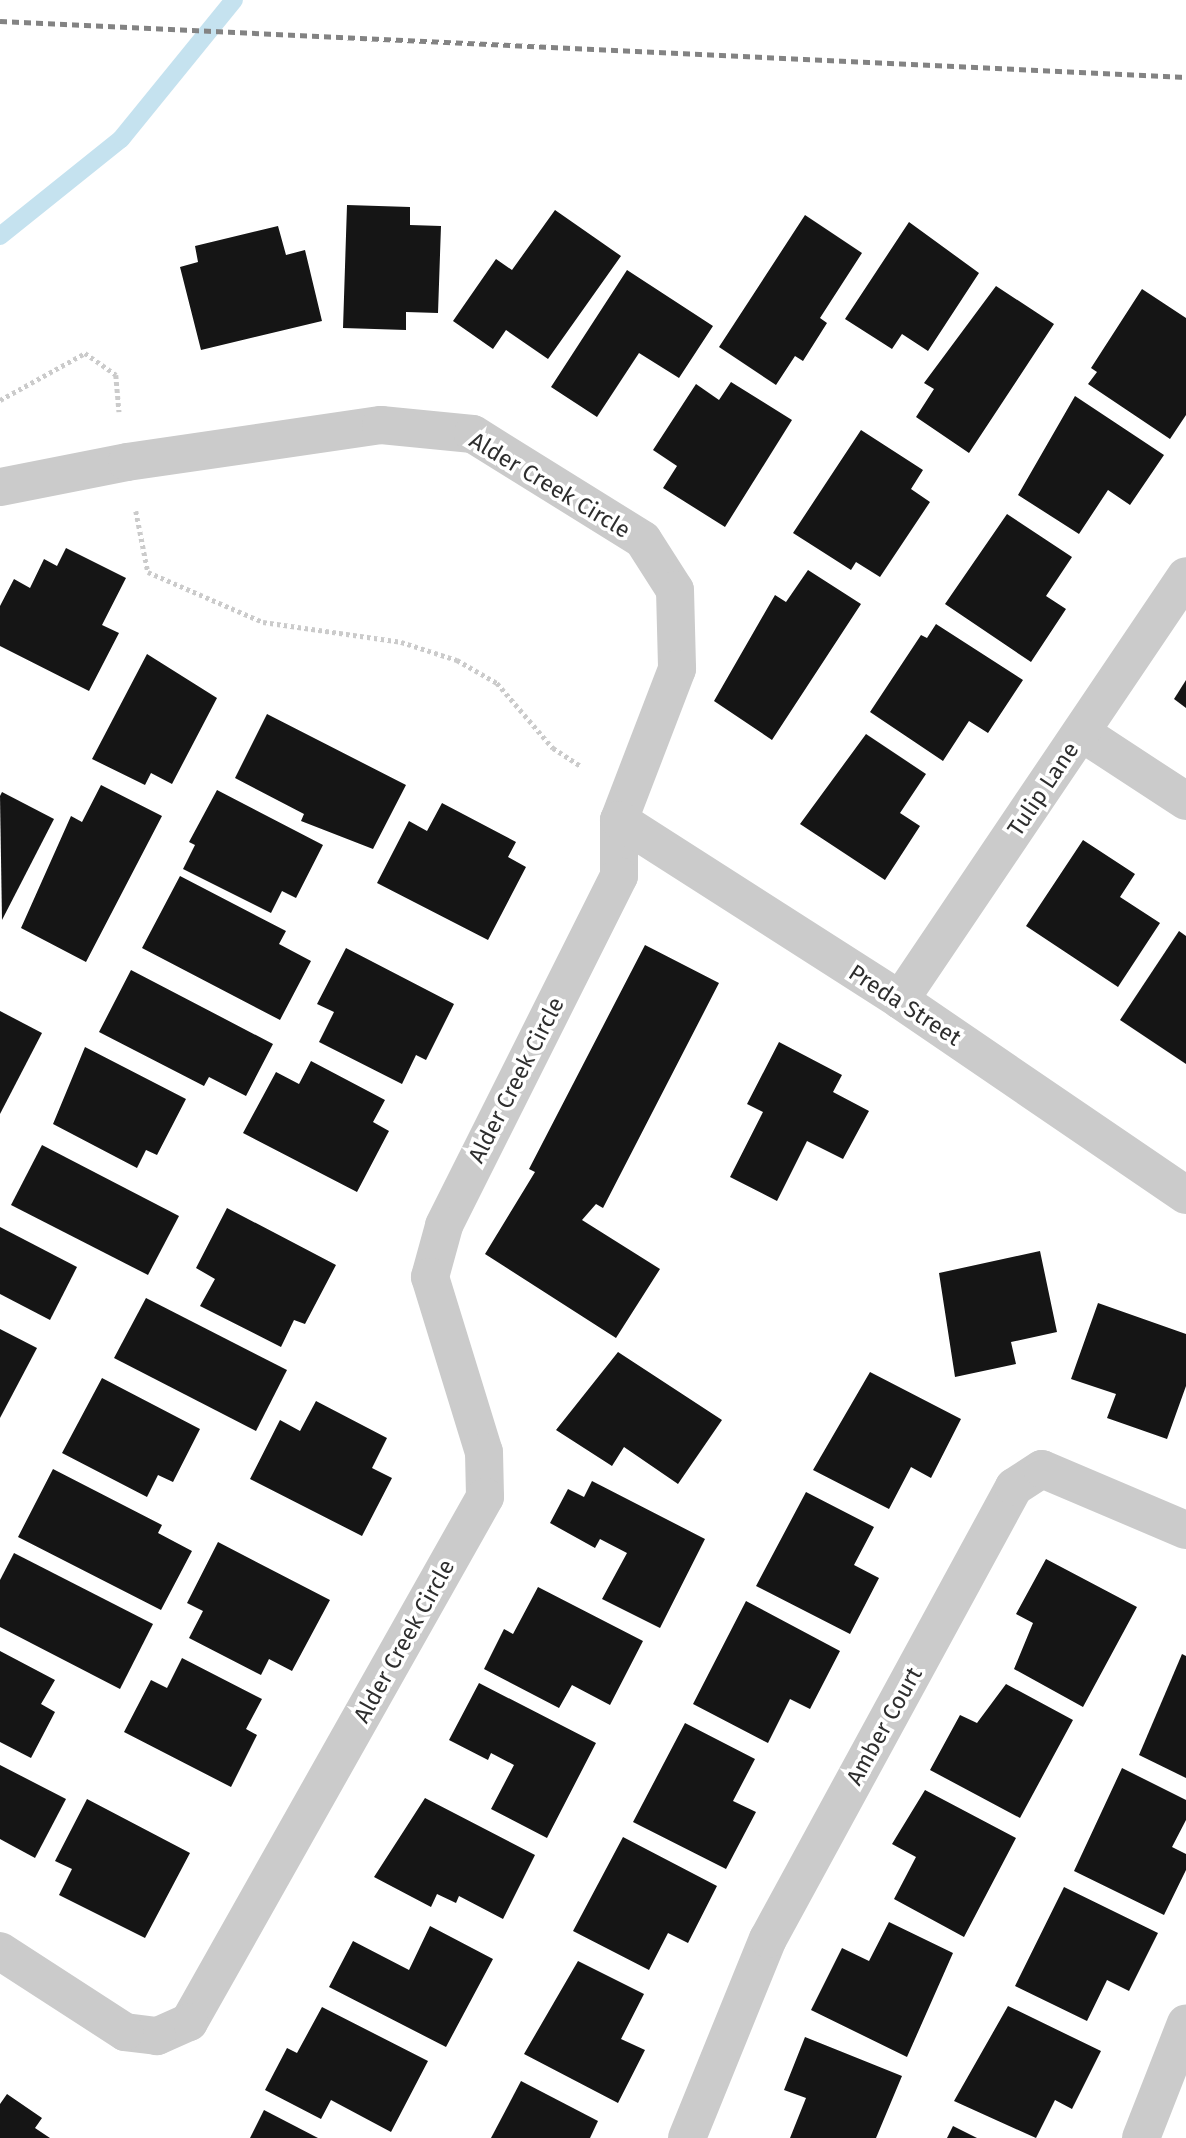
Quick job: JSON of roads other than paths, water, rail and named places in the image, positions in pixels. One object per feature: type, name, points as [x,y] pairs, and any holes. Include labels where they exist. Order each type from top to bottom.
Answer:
[{"type":"street","name":"Alder Creek Circle","points":[[0,488],[127,462],[381,425],[472,434],[643,540],[675,590],[677,669],[619,820],[619,876],[444,1226],[430,1276],[484,1452],[485,1497],[189,2022],[157,2036],[125,2032],[0,1951]]},
{"type":"street","name":"Tulip Lane","points":[[900,1000],[1186,576]]},
{"type":"street","points":[[1082,733],[1186,801]]},
{"type":"street","name":"Preda Street","points":[[619,820],[900,1000],[1186,1195]]},
{"type":"street","name":"Amber Court","points":[[687,2138],[768,1939],[1014,1487],[1042,1469],[1185,1527]]},
{"type":"street","points":[[1141,2138],[1186,2023]]},
{"type":"waterway","points":[[0,236],[121,139],[234,0]]},
{"type":"railway","points":[[0,21],[1186,77]]}]
